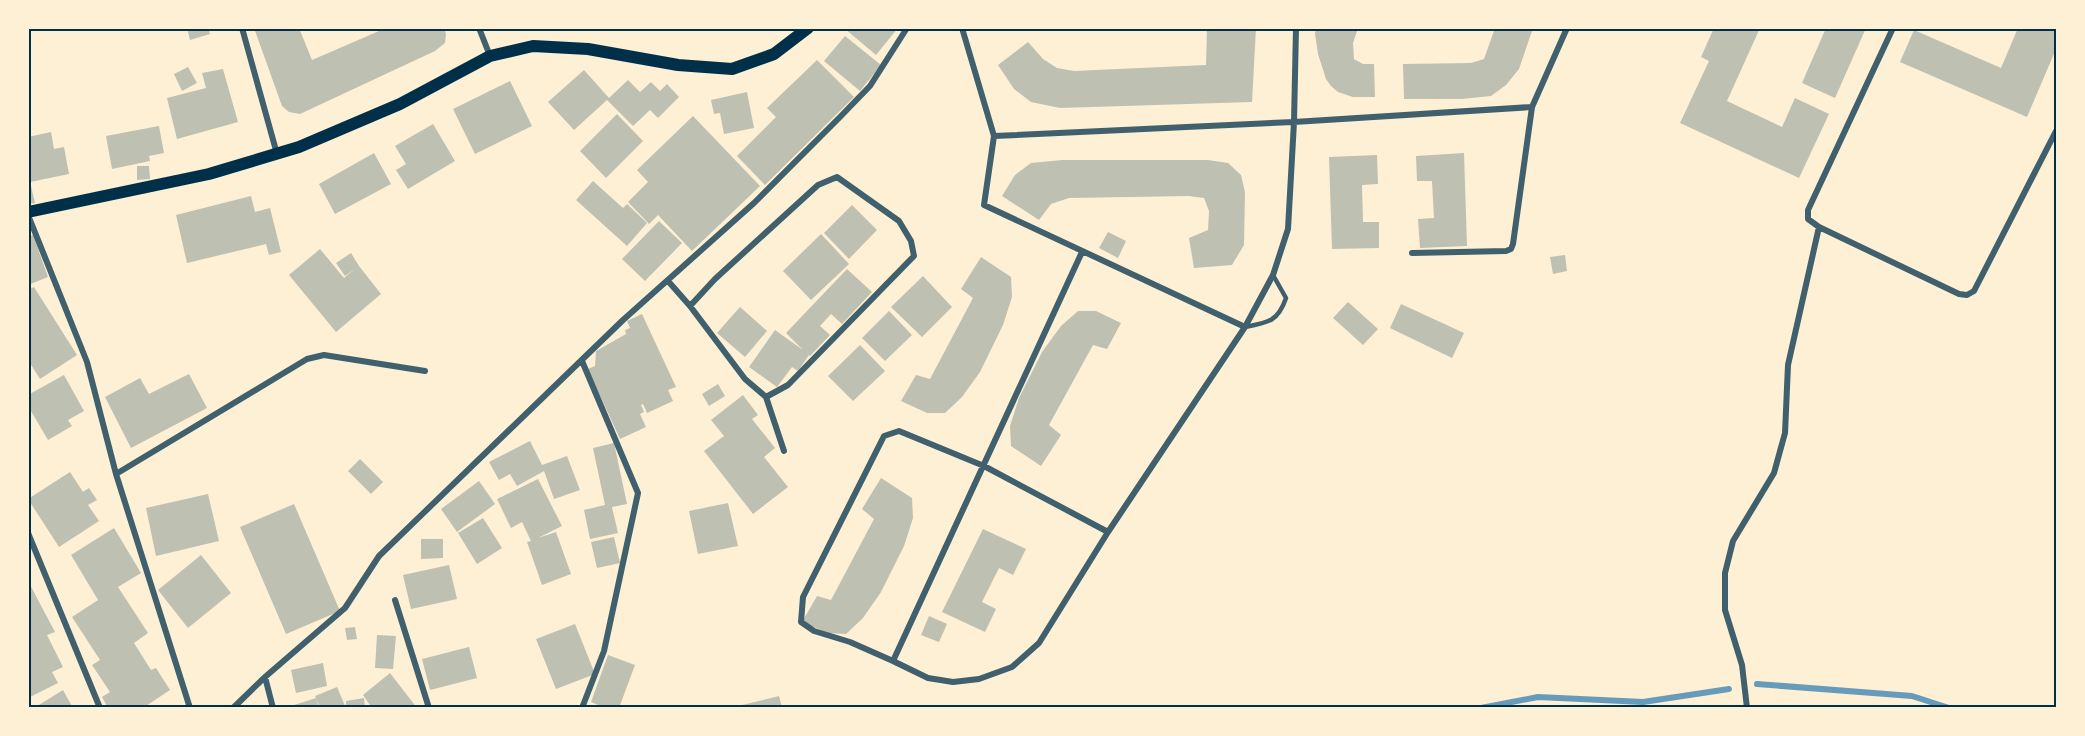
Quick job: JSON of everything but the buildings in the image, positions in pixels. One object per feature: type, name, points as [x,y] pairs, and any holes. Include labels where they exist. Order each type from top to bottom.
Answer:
[{"type":"main road","points":[[28,214],[209,174],[299,147],[400,104],[490,56],[533,46],[588,50],[678,65],[732,69],[774,54],[808,28]]},
{"type":"street","points":[[242,28],[277,153]]},
{"type":"street","points":[[479,28],[490,56]]},
{"type":"street","points":[[233,708],[265,677],[345,608],[379,556],[623,320],[754,203],[870,86],[907,28]]},
{"type":"street","points":[[962,28],[994,136],[984,205],[1245,327]]},
{"type":"street","points":[[1108,532],[984,466],[898,431],[885,436],[803,597],[801,622],[806,628],[850,642],[928,678],[953,682],[979,679],[1012,667],[1039,643],[1108,532],[1245,327],[1274,275],[1288,229],[1296,28]]},
{"type":"street","points":[[1412,253],[1511,249],[1532,107],[1567,28]]},
{"type":"street","points":[[1893,28],[1808,210],[1808,219],[1819,227],[1959,294],[1967,295],[1974,291],[2056,131]]},
{"type":"street","points":[[994,136],[1294,122],[1532,107]]},
{"type":"street","points":[[690,306],[715,279],[819,185],[837,177],[899,221],[911,241],[914,256],[788,385],[766,397]]},
{"type":"street","points":[[28,214],[87,362],[116,474],[190,708]]},
{"type":"street","points":[[1747,708],[1742,665],[1725,610],[1725,573],[1732,541],[1774,473],[1785,433],[1788,365],[1819,227]]},
{"type":"street","points":[[893,661],[1082,252]]},
{"type":"street","points":[[668,281],[690,306],[745,379],[766,397],[784,451]]},
{"type":"street","points":[[116,474],[307,359],[324,355],[425,371]]},
{"type":"street","points":[[582,361],[638,493],[604,651],[582,708]]},
{"type":"street","points":[[28,533],[100,708]]},
{"type":"street","points":[[395,600],[429,708]]},
{"type":"street","points":[[265,677],[273,708]]},
{"type":"lane","points":[[1245,327],[1270,322],[1282,309],[1286,298],[1274,275]]},
{"type":"waterway","points":[[1757,684],[1912,696],[1949,708]]},
{"type":"waterway","points":[[1481,708],[1538,697],[1643,702],[1729,689]]}]
